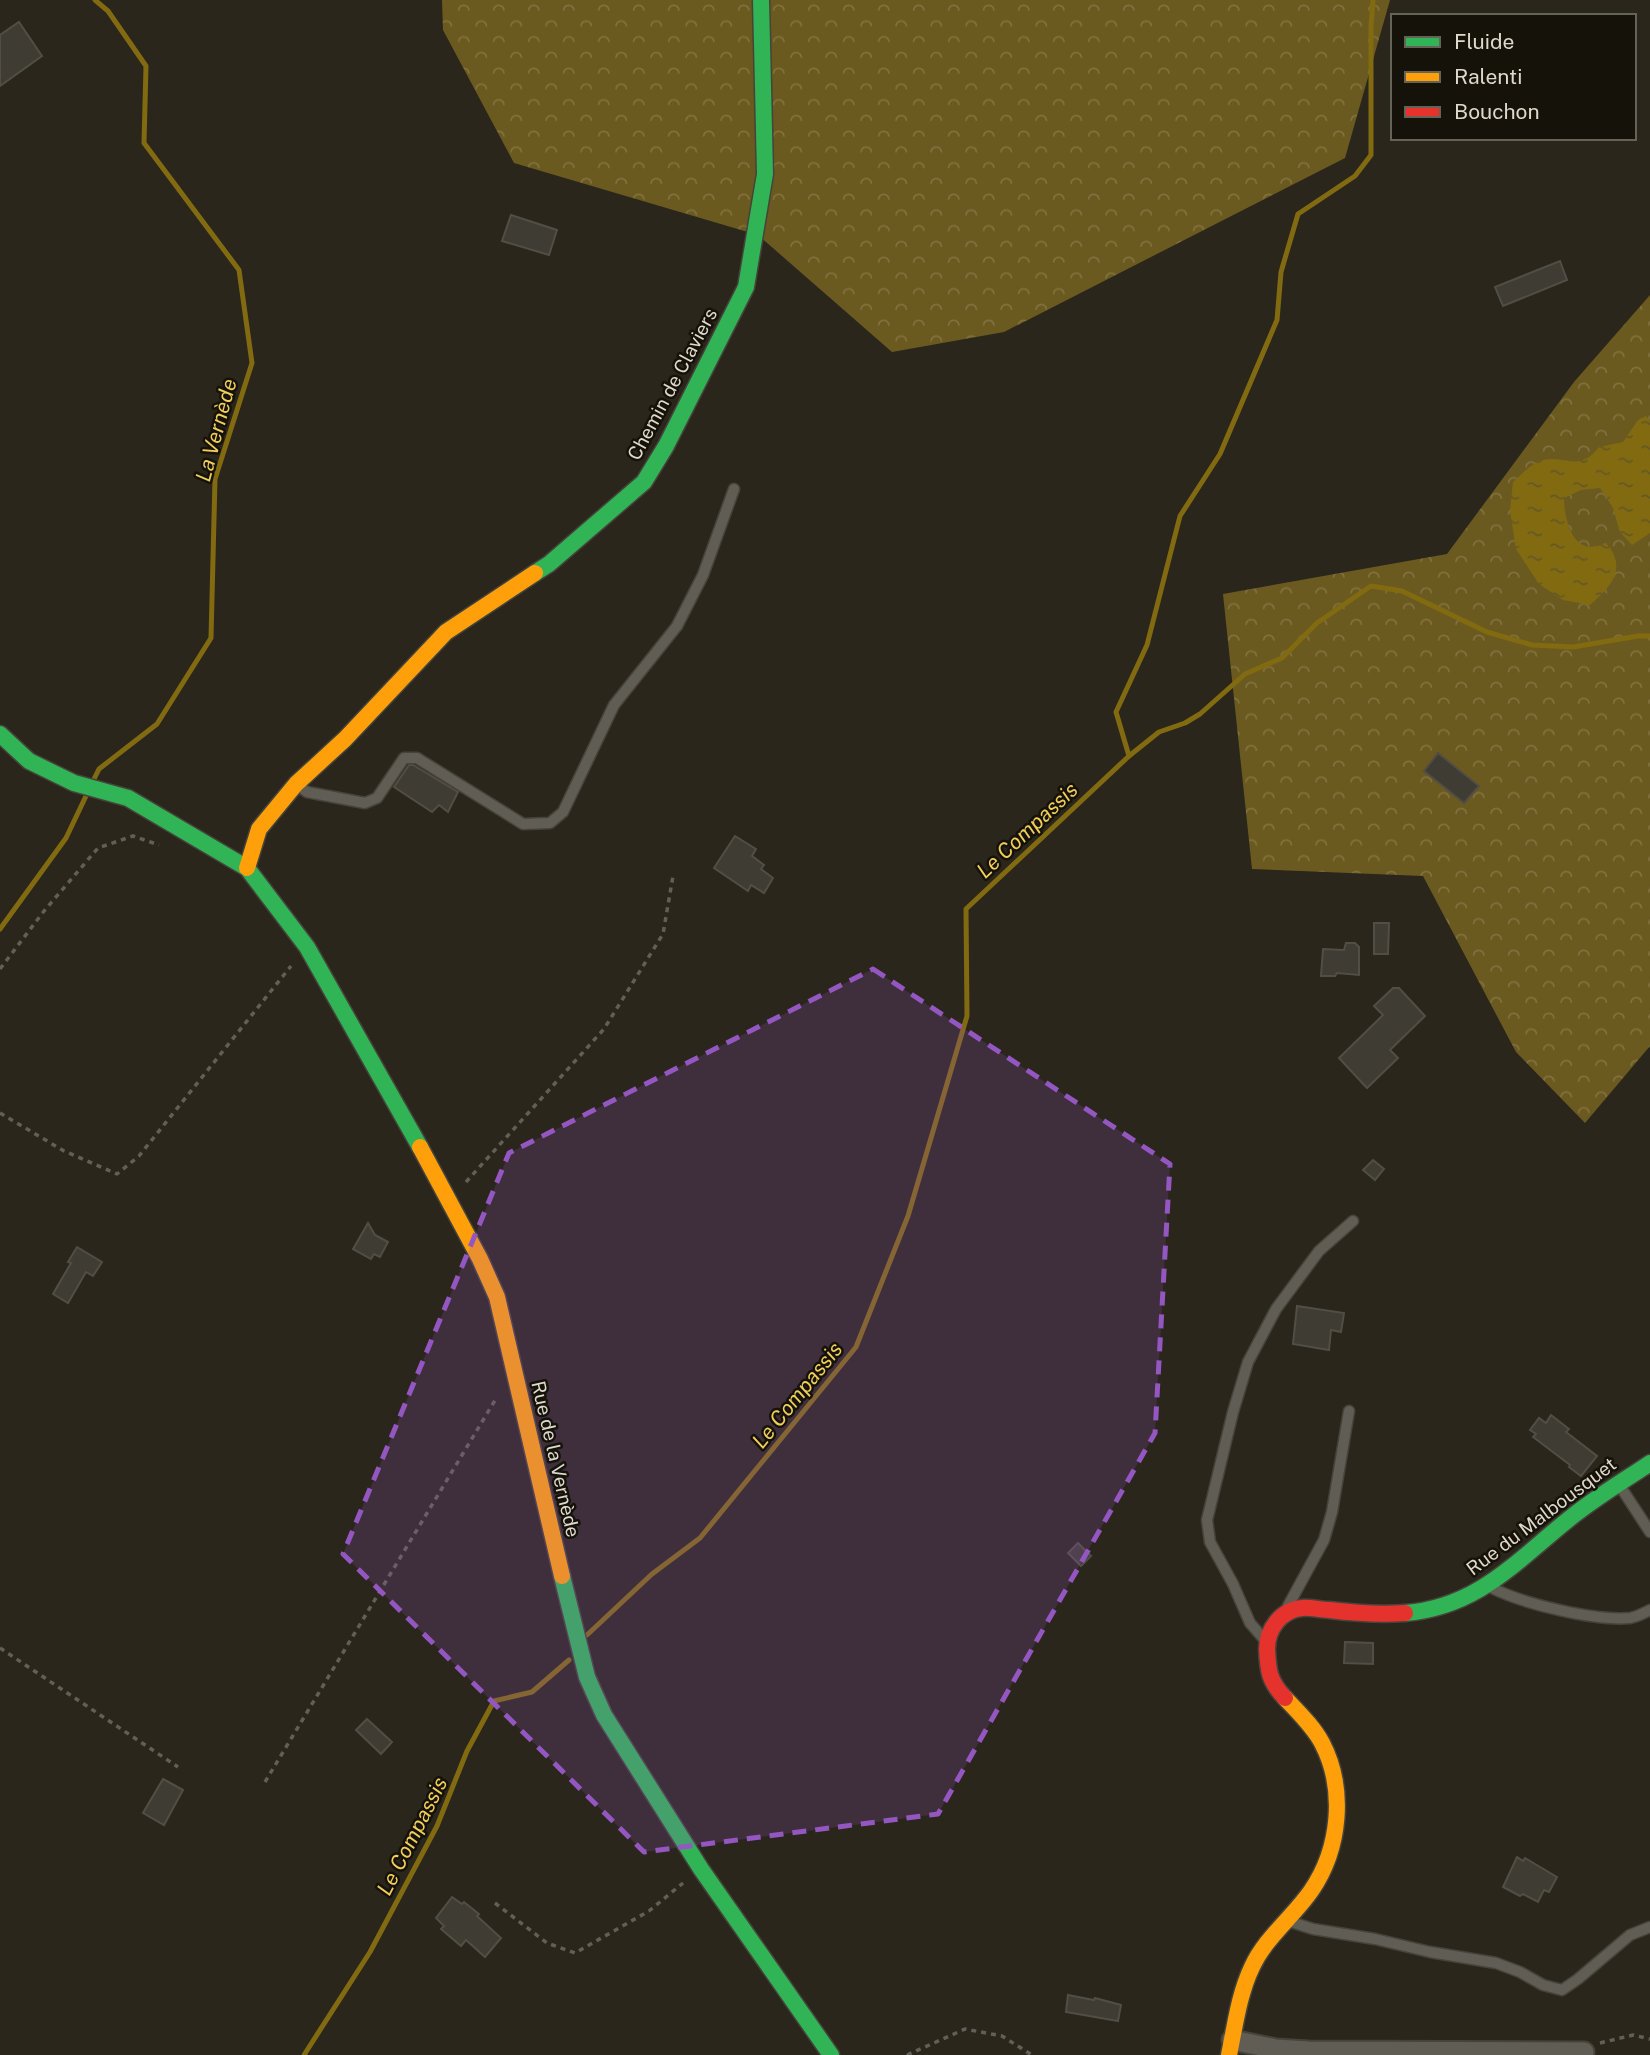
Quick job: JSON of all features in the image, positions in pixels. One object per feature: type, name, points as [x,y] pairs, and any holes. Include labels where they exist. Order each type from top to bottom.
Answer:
[{"type":"street","name":"Chemin de Claviers","points":[[247,867],[260,829],[296,784],[345,739],[446,632],[549,564],[644,482],[666,446],[746,287],[765,174],[761,0]]},
{"type":"street","points":[[0,734],[29,761],[74,783],[128,798],[247,867]]},
{"type":"street","name":"Rue de la Vernède","points":[[247,867],[307,947],[447,1195],[497,1297],[587,1676],[604,1715],[702,1869],[831,2055]]},
{"type":"street","name":"Rue du Malbousquet","points":[[1283,1615],[1301,1608],[1384,1615],[1421,1612],[1451,1604],[1488,1586],[1577,1513],[1650,1463]]},
{"type":"street","points":[[1283,1615],[1270,1630],[1267,1642],[1268,1672],[1276,1688],[1311,1726],[1323,1745],[1337,1785],[1336,1822],[1326,1866],[1310,1892],[1266,1944],[1252,1966],[1244,1988],[1231,2047],[1308,2051],[1574,2053]]},
{"type":"lane","points":[[296,784],[307,792],[365,803],[377,798],[404,758],[417,758],[523,824],[550,823],[563,812],[614,705],[677,626],[703,575],[734,489]]},
{"type":"lane","points":[[1267,1642],[1250,1623],[1210,1542],[1207,1520],[1248,1362],[1276,1309],[1319,1251],[1353,1221]]},
{"type":"lane","points":[[1283,1615],[1324,1540],[1332,1512],[1349,1411]]},
{"type":"lane","points":[[1618,1483],[1650,1532]]},
{"type":"lane","points":[[1488,1586],[1510,1597],[1590,1616],[1632,1618],[1650,1610]]},
{"type":"lane","points":[[1287,1921],[1313,1929],[1496,1963],[1543,1985],[1562,1990],[1630,1935],[1650,1927]]},
{"type":"path","points":[[0,969],[44,911],[98,848],[133,836],[165,846]]},
{"type":"path","points":[[447,1195],[468,1180],[604,1029],[663,934],[673,876]]},
{"type":"path","points":[[0,1113],[64,1151],[117,1174],[139,1156],[307,947]]},
{"type":"path","points":[[265,1782],[501,1390],[516,1381]]},
{"type":"path","points":[[0,1648],[178,1767]]},
{"type":"path","points":[[495,1903],[547,1942],[575,1953],[649,1911],[702,1869]]},
{"type":"path","points":[[907,2055],[965,2029],[1002,2036],[1032,2055]]},
{"type":"highlighted area","points":[[873,969],[1170,1164],[1155,1433],[938,1814],[644,1852],[343,1554],[509,1153]]},
{"type":"green space","points":[[442,0],[1390,0],[1345,158],[1004,332],[892,352],[758,235],[514,163],[443,30]]},
{"type":"green space","points":[[1650,295],[1650,1046],[1585,1123],[1516,1052],[1423,876],[1252,869],[1223,594],[1447,554],[1574,382]]},
{"type":"water","points":[[1646,416],[1650,421],[1650,533],[1632,545],[1620,532],[1613,508],[1600,488],[1581,490],[1564,498],[1572,534],[1582,545],[1589,547],[1606,543],[1616,561],[1616,569],[1610,584],[1590,605],[1563,600],[1539,584],[1516,549],[1510,511],[1513,482],[1536,463],[1553,459],[1583,460],[1599,447],[1623,442],[1638,420]]},
{"type":"building","points":[[19,22],[42,56],[0,86],[0,35]]},
{"type":"building","points":[[511,215],[557,230],[549,255],[502,241]]},
{"type":"building","points":[[1560,261],[1567,280],[1503,306],[1495,287]]},
{"type":"building","points":[[1438,753],[1479,786],[1464,803],[1424,771]]},
{"type":"building","points":[[409,765],[458,792],[448,812],[439,805],[432,812],[394,787]]},
{"type":"building","points":[[735,836],[756,849],[752,856],[764,865],[761,869],[773,878],[764,893],[751,885],[748,891],[714,868]]},
{"type":"building","points":[[1374,923],[1389,923],[1388,954],[1374,954]]},
{"type":"building","points":[[1346,943],[1355,943],[1359,947],[1359,975],[1337,973],[1335,976],[1321,976],[1323,949],[1344,950]]},
{"type":"building","points":[[1393,988],[1399,988],[1425,1016],[1390,1050],[1398,1058],[1367,1088],[1339,1058],[1383,1015],[1374,1006]]},
{"type":"building","points":[[1373,1160],[1384,1169],[1375,1180],[1363,1170]]},
{"type":"building","points":[[368,1223],[375,1235],[388,1242],[380,1257],[374,1254],[371,1259],[353,1249]]},
{"type":"building","points":[[77,1247],[102,1262],[93,1276],[86,1272],[68,1303],[53,1294]]},
{"type":"building","points":[[1297,1306],[1344,1313],[1341,1332],[1331,1330],[1329,1350],[1293,1344]]},
{"type":"building","points":[[1551,1415],[1569,1429],[1566,1432],[1597,1456],[1581,1476],[1533,1437],[1536,1434],[1530,1430],[1539,1418],[1546,1423]]},
{"type":"building","points":[[1078,1543],[1091,1556],[1081,1566],[1068,1553]]},
{"type":"building","points":[[1345,1642],[1373,1643],[1373,1664],[1344,1663]]},
{"type":"building","points":[[367,1719],[392,1742],[381,1754],[356,1730]]},
{"type":"building","points":[[163,1779],[183,1790],[164,1825],[143,1813]]},
{"type":"building","points":[[1517,1857],[1523,1861],[1525,1858],[1557,1877],[1549,1892],[1544,1890],[1538,1902],[1503,1887]]},
{"type":"building","points":[[452,1897],[462,1904],[464,1902],[479,1914],[477,1916],[501,1938],[485,1957],[466,1940],[461,1946],[441,1929],[444,1926],[436,1918]]},
{"type":"building","points":[[1068,1995],[1121,2005],[1118,2021],[1066,2012]]},
{"type":"waterway","name":"La Vernède","points":[[93,781],[99,769],[157,724],[211,638],[215,479],[252,363],[239,270],[144,143],[146,66],[108,11],[95,0]]},
{"type":"waterway","name":"Le Compassis","points":[[1129,756],[1116,712],[1147,645],[1180,516],[1220,454],[1277,320],[1281,272],[1298,214],[1355,176],[1371,155],[1373,0]]},
{"type":"waterway","name":"Le Compassis","points":[[587,1635],[652,1574],[700,1538],[856,1347],[908,1216],[967,1016],[966,909],[1129,756],[1159,732],[1185,723],[1200,714],[1245,674],[1282,658],[1317,623],[1371,586],[1402,591],[1487,632],[1532,645],[1573,647],[1650,636]]},
{"type":"waterway","name":"La Vernède","points":[[0,929],[66,838],[86,796]]},
{"type":"waterway","name":"Le Compassis","points":[[304,2055],[370,1952],[437,1826],[467,1751],[494,1701],[532,1692],[569,1660]]},
{"type":"traffic: fast","points":[[535,573],[644,482],[666,446],[746,287],[765,174],[761,0]]},
{"type":"traffic: fast","points":[[0,734],[29,761],[74,783],[128,798],[247,868],[307,947],[420,1147]]},
{"type":"traffic: fast","points":[[1405,1613],[1432,1609],[1477,1591],[1583,1508],[1650,1463]]},
{"type":"traffic: fast","points":[[562,1576],[587,1677],[604,1715],[701,1869],[831,2055]]},
{"type":"traffic: slow","points":[[247,868],[259,829],[296,784],[345,739],[446,632],[535,573]]},
{"type":"traffic: slow","points":[[420,1147],[480,1259],[497,1297],[562,1576]]},
{"type":"traffic: slow","points":[[1229,2055],[1241,1999],[1252,1967],[1264,1947],[1311,1891],[1321,1874],[1334,1838],[1337,1799],[1330,1761],[1314,1731],[1285,1698]]},
{"type":"traffic: jam","points":[[1285,1698],[1270,1675],[1267,1649],[1273,1628],[1288,1612],[1305,1608],[1405,1613]]}]
